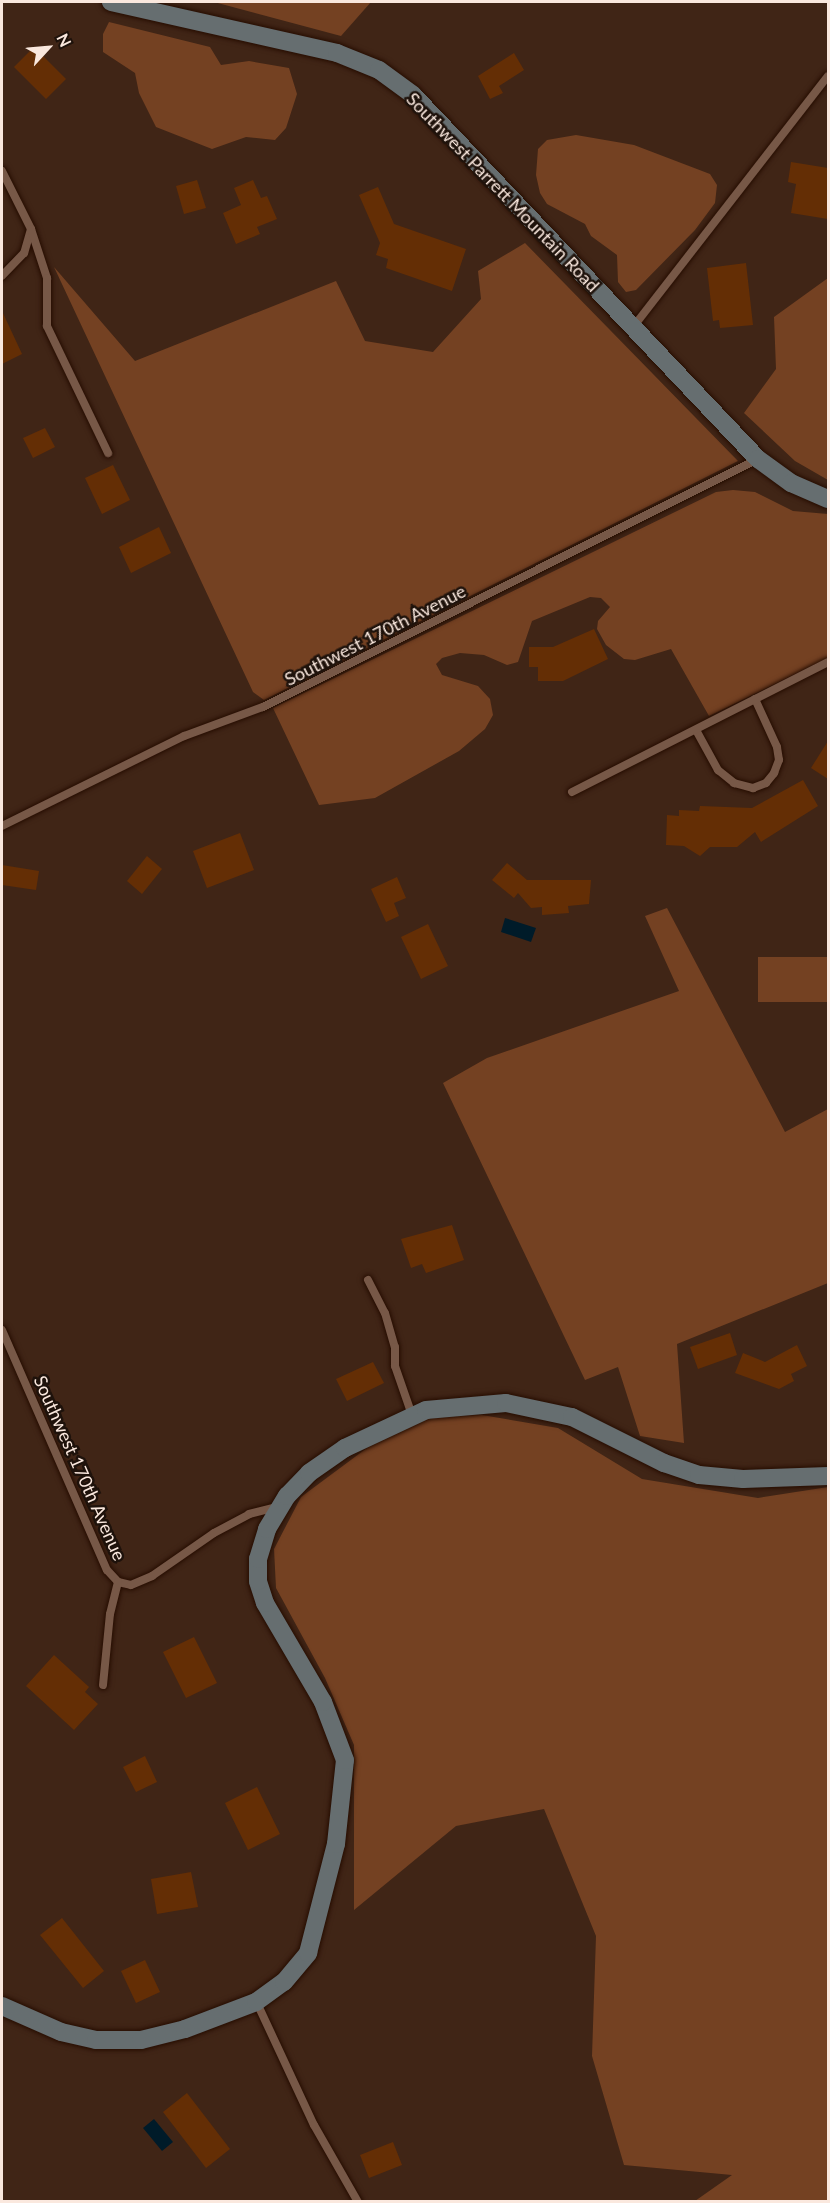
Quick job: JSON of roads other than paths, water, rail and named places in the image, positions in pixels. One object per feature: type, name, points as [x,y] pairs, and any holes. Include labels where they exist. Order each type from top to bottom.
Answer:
[{"type":"street","name":"Southwest Parrett Mountain Road","points":[[111,2],[337,53],[379,70],[413,95],[758,459],[791,483],[828,499]]},
{"type":"street","points":[[2,2006],[61,2032],[121,2041],[185,2029],[256,2002],[291,1975],[312,1944],[336,1844],[345,1780],[345,1760],[337,1732],[274,1624],[258,1581],[260,1549],[279,1506],[318,1466],[367,1435],[412,1415],[468,1404],[526,1406],[572,1417],[664,1463],[699,1475],[763,1479],[828,1476]]},
{"type":"lane","points":[[633,327],[828,76]]},
{"type":"lane","points":[[2,171],[31,229],[47,278],[47,326],[108,453]]},
{"type":"lane","points":[[2,276],[24,253],[31,229]]},
{"type":"lane","name":"Southwest 170th Avenue","points":[[2,826],[184,736],[263,707],[758,459]]},
{"type":"lane","points":[[572,792],[828,662]]},
{"type":"lane","points":[[696,730],[718,770],[734,783],[753,788],[765,783],[774,773],[779,760],[777,747],[756,699]]},
{"type":"lane","points":[[368,1280],[385,1313],[395,1347],[396,1366],[412,1415]]},
{"type":"lane","name":"Southwest 170th Avenue","points":[[2,1330],[107,1570],[118,1582],[131,1586],[142,1581],[249,1514],[279,1506]]},
{"type":"lane","points":[[103,1685],[110,1614],[118,1582]]},
{"type":"lane","points":[[256,2002],[314,2125],[358,2202]]},
{"type":"water","points":[[505,918],[536,928],[531,942],[501,932]]},
{"type":"water","points":[[154,2119],[173,2142],[162,2151],[143,2128]]}]
